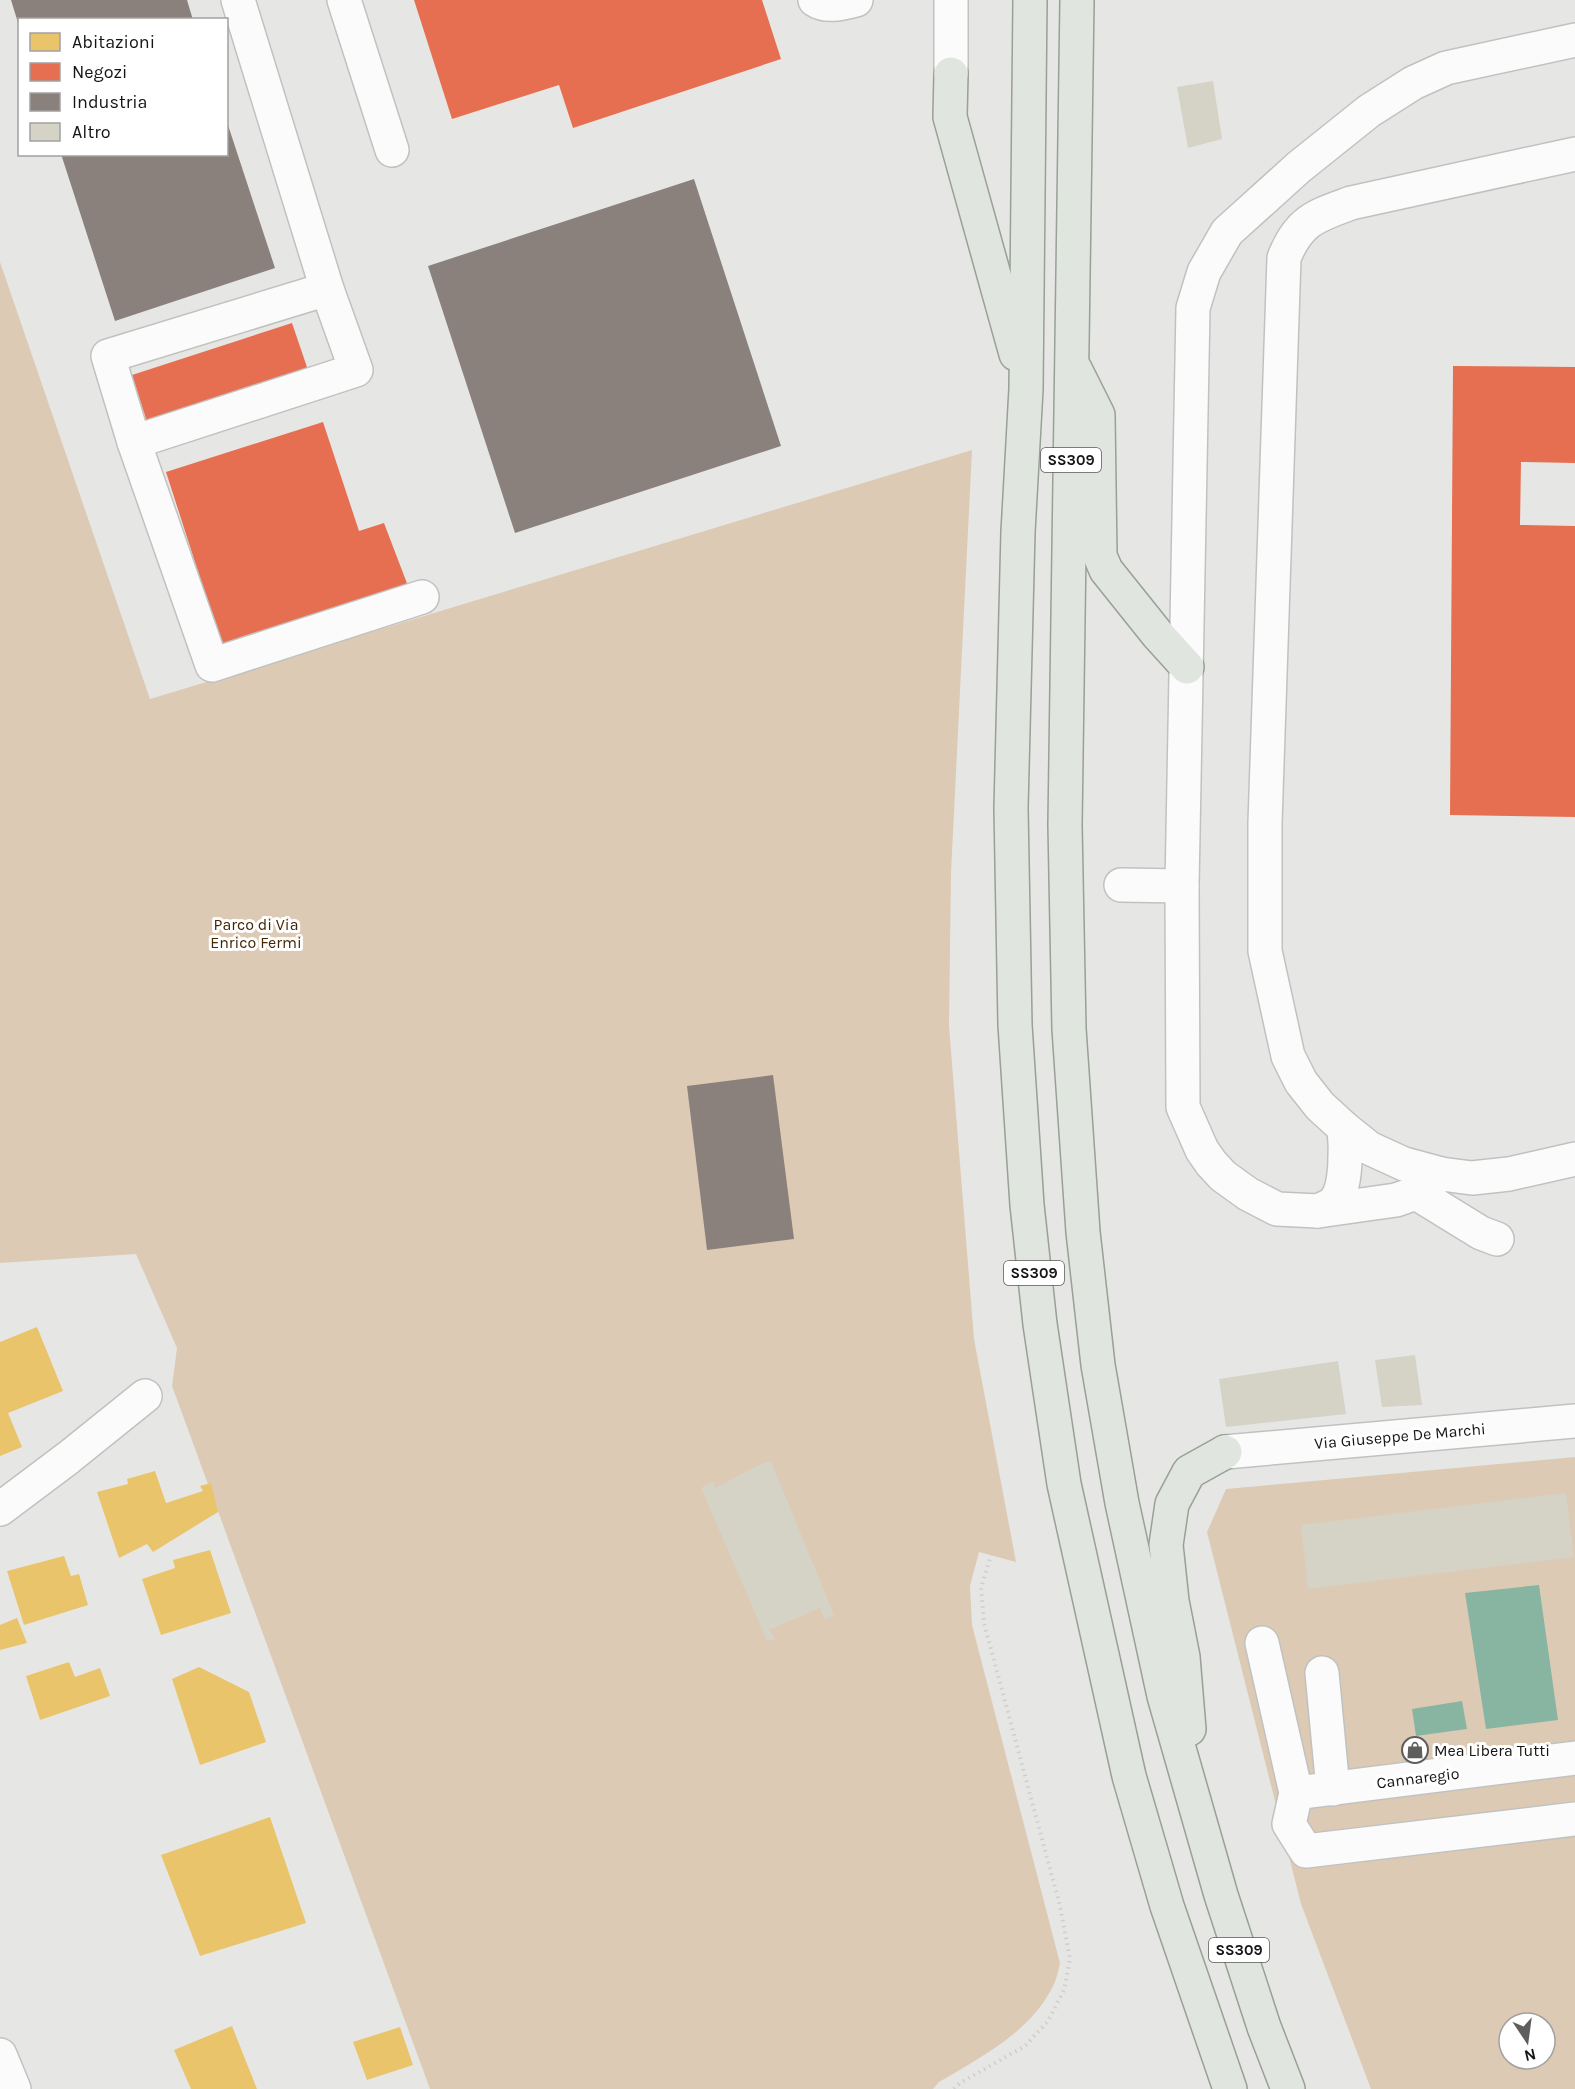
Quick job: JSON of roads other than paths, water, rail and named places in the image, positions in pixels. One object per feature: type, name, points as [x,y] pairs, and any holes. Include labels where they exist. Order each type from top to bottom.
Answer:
[{"type":"main road","name":"SS309","points":[[1030,0],[1026,389],[1018,532],[1011,808],[1016,1025],[1027,1205],[1040,1324],[1064,1484],[1129,1776],[1167,1906],[1230,2089]]},
{"type":"main road","name":"SS309","points":[[1077,0],[1065,825],[1069,1029],[1083,1232],[1098,1365],[1122,1503],[1164,1696],[1195,1809],[1253,1994],[1288,2089]]},
{"type":"main road","points":[[951,74],[950,117],[1026,389]]},
{"type":"main road","points":[[1072,364],[1098,415],[1100,556],[1106,570],[1187,667]]},
{"type":"main road","points":[[1195,1809],[1183,1657],[1172,1601],[1167,1545],[1172,1504],[1189,1472],[1226,1452]]},
{"type":"street","points":[[134,442],[356,370],[327,289],[238,0]]},
{"type":"street","points":[[344,0],[392,150]]},
{"type":"street","points":[[815,0],[821,4],[856,0]]},
{"type":"street","points":[[951,0],[951,74]]},
{"type":"street","points":[[1575,40],[1446,68],[1413,83],[1369,111],[1307,160],[1227,232],[1204,272],[1193,308],[1190,377],[1182,886],[1184,1107],[1202,1150],[1223,1176],[1248,1194],[1277,1209],[1318,1211],[1396,1200],[1428,1184],[1509,1174],[1575,1159]]},
{"type":"street","points":[[1497,1239],[1481,1233],[1404,1164],[1369,1148],[1320,1106],[1301,1082],[1288,1056],[1265,951],[1266,800],[1284,258],[1289,244],[1303,225],[1351,203],[1575,154]]},
{"type":"street","points":[[327,289],[108,356],[134,442],[212,665],[422,597]]},
{"type":"street","points":[[1121,885],[1182,886]]},
{"type":"street","points":[[1318,1211],[1336,1200],[1339,1192],[1345,1163],[1344,1128]]},
{"type":"street","points":[[0,1509],[145,1396]]},
{"type":"street","name":"Via Giuseppe De Marchi","points":[[1226,1452],[1575,1421]]},
{"type":"street","points":[[1262,1643],[1296,1793],[1289,1824],[1306,1851],[1575,1819]]},
{"type":"street","points":[[1322,1673],[1333,1789]]},
{"type":"street","name":"Cannaregio","points":[[1296,1793],[1575,1758]]},
{"type":"street","points":[[0,2055],[14,2089]]},
{"type":"place","name":"Mea Libera Tutti","points":[[1415,1750]]},
{"type":"park label","name":"Parco di Via Enrico Fermi","points":[[256,933]]}]
